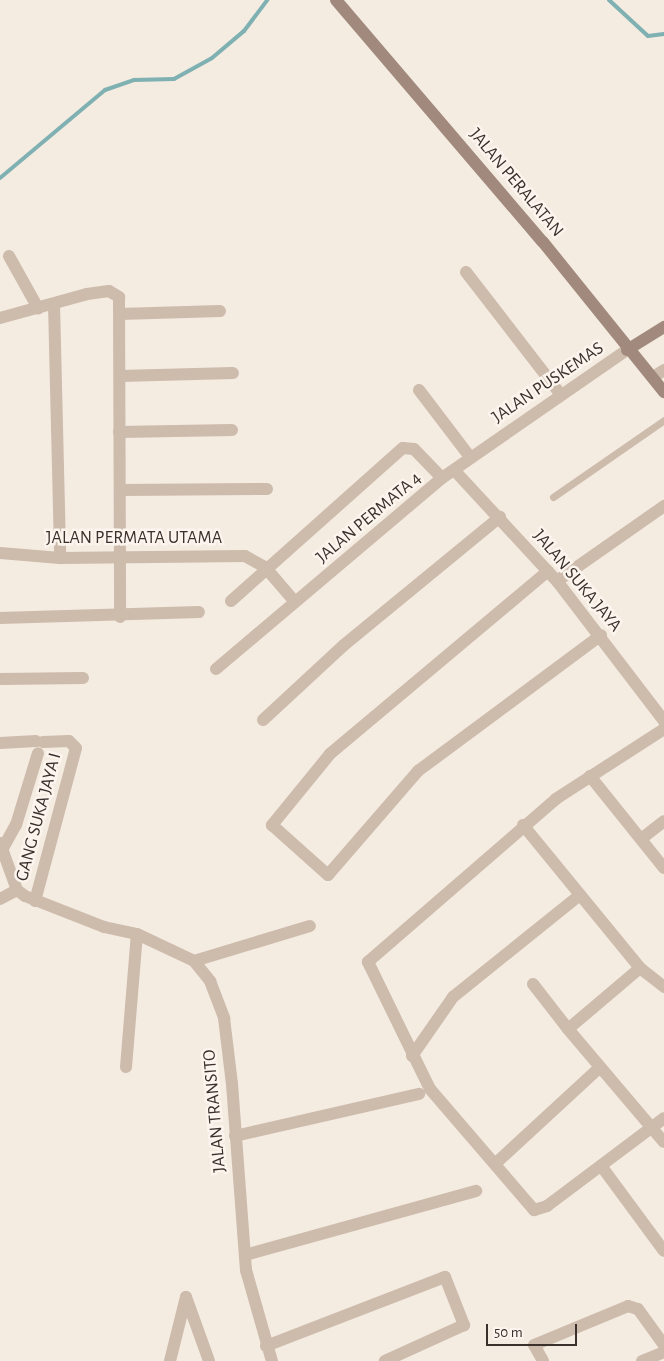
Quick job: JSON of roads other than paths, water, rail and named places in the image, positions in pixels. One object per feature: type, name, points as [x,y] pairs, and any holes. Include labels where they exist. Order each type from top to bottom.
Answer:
[{"type":"street","name":"JALAN PERALATAN","points":[[336,0],[543,242],[627,350],[658,374],[664,392]]},
{"type":"street","points":[[8,256],[38,308]]},
{"type":"street","points":[[466,272],[561,394]]},
{"type":"street","points":[[0,318],[109,291],[119,297],[119,432],[122,557],[120,617]]},
{"type":"street","points":[[54,304],[60,558]]},
{"type":"street","points":[[120,314],[220,311]]},
{"type":"street","name":"JALAN PUSKEMAS","points":[[455,472],[470,457],[561,394],[664,327]]},
{"type":"street","points":[[120,376],[233,373]]},
{"type":"street","points":[[419,390],[470,457]]},
{"type":"street","points":[[119,432],[232,430]]},
{"type":"street","name":"JALAN PERMATA 4","points":[[216,669],[442,478],[414,449],[403,448],[265,567],[231,601]]},
{"type":"street","points":[[442,478],[455,472]]},
{"type":"street","name":"JALAN SUKA JAYA","points":[[455,472],[500,517],[602,635],[664,721]]},
{"type":"street","points":[[120,490],[267,489]]},
{"type":"street","points":[[602,635],[418,771],[328,875],[272,825],[330,754],[552,576],[664,506]]},
{"type":"street","points":[[263,720],[344,644],[500,517]]},
{"type":"street","name":"JALAN PERMATA UTAMA","points":[[0,553],[60,558],[245,556],[265,567]]},
{"type":"street","points":[[265,567],[295,602]]},
{"type":"street","points":[[0,618],[120,617],[198,612]]},
{"type":"street","points":[[0,679],[83,678]]},
{"type":"street","points":[[664,729],[590,776],[522,825],[368,962],[412,1056],[430,1089],[539,1211],[602,1167],[664,1118]]},
{"type":"street","name":"GANG SUKA JAYA I","points":[[35,901],[76,748],[69,741],[39,745]]},
{"type":"street","points":[[0,743],[39,745],[14,830],[1,846],[17,890],[35,901]]},
{"type":"street","points":[[590,776],[664,868]]},
{"type":"street","points":[[641,839],[664,821]]},
{"type":"street","points":[[522,825],[640,968],[664,987]]},
{"type":"street","points":[[0,899],[17,890]]},
{"type":"street","points":[[412,1056],[449,1001],[580,895]]},
{"type":"street","name":"JALAN TRANSITO","points":[[35,901],[88,921],[137,934],[194,961],[210,980],[224,1018],[246,1255],[266,1346],[272,1361]]},
{"type":"street","points":[[194,961],[310,926]]},
{"type":"street","points":[[126,1067],[137,934]]},
{"type":"street","points":[[568,1029],[640,968]]},
{"type":"street","points":[[534,984],[598,1069],[664,1142]]},
{"type":"street","points":[[495,1164],[598,1069]]},
{"type":"street","points":[[235,1136],[419,1094]]},
{"type":"street","points":[[602,1167],[664,1251]]},
{"type":"street","points":[[246,1255],[476,1191]]},
{"type":"street","points":[[266,1346],[445,1277],[466,1320],[464,1326],[385,1361]]},
{"type":"street","points":[[170,1361],[186,1297],[209,1361]]},
{"type":"street","points":[[542,1361],[534,1345],[628,1306],[638,1309],[664,1345]]},
{"type":"street","points":[[642,1361],[664,1352]]},
{"type":"lane","points":[[554,497],[664,420]]},
{"type":"waterway","points":[[0,178],[105,90],[134,80],[174,79],[212,58],[244,31],[267,0]]},
{"type":"waterway","points":[[609,0],[648,36],[664,34]]}]
